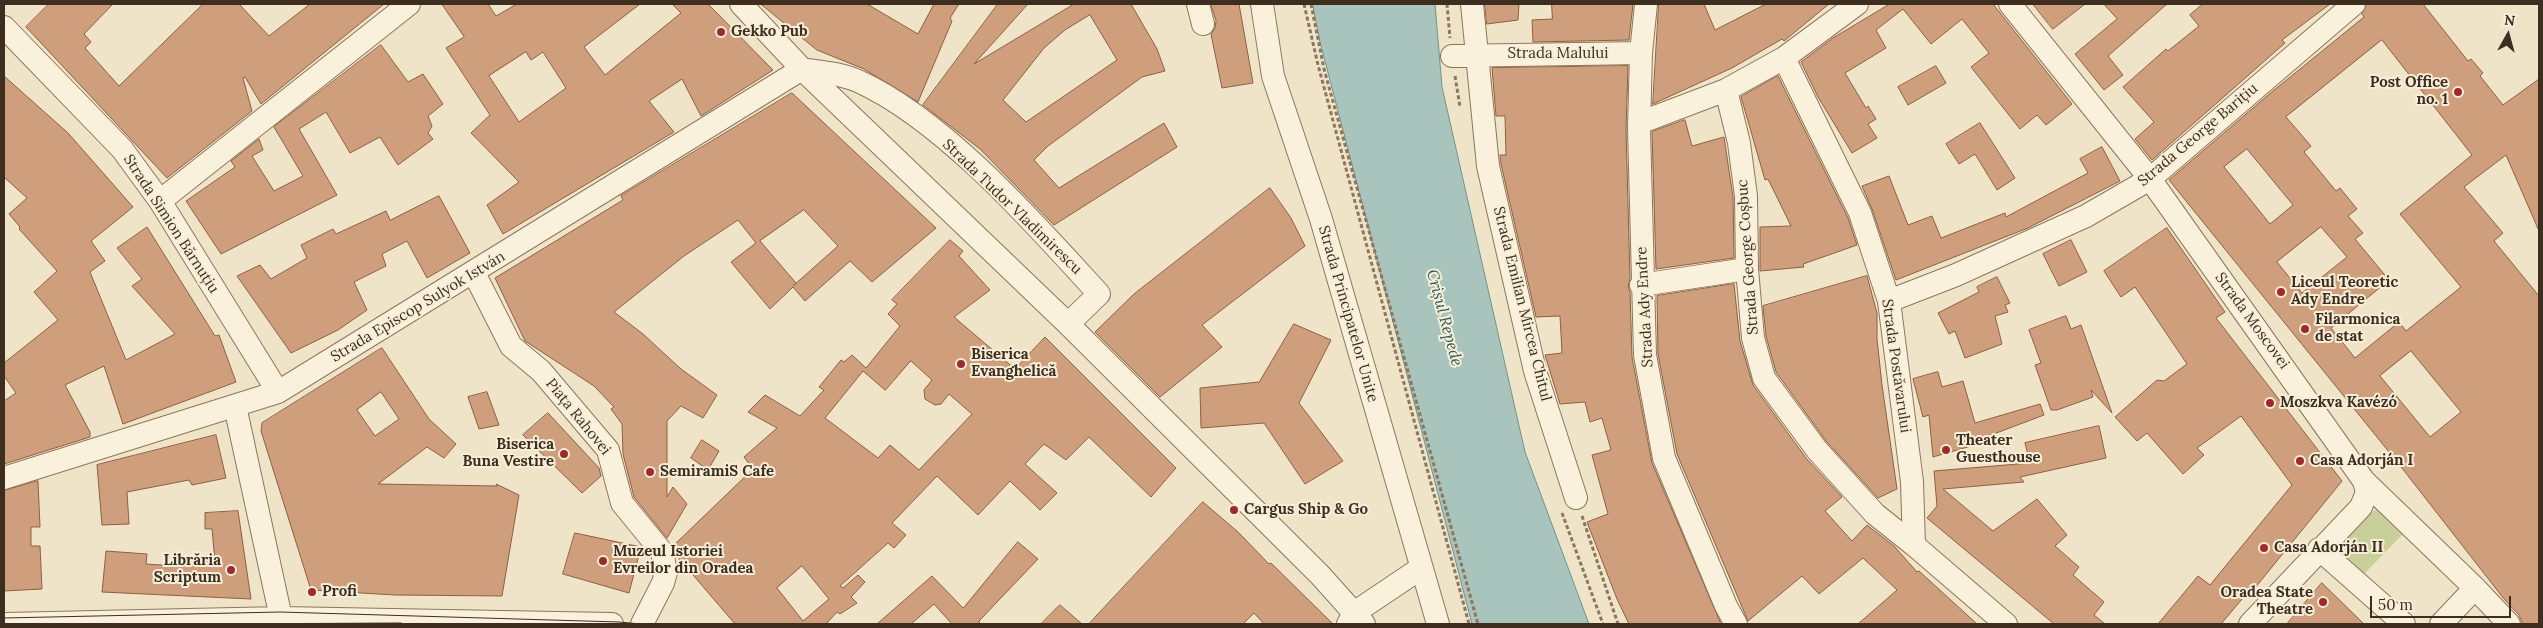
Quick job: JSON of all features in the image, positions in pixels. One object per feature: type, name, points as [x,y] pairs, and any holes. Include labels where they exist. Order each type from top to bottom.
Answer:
[{"type":"street","points":[[160,201],[409,4]]},
{"type":"street","points":[[741,4],[802,69],[1068,324],[1356,620],[1421,568]]},
{"type":"street","name":"Strada Principatelor Unite","points":[[1262,4],[1274,76],[1321,219],[1438,624]]},
{"type":"street","name":"Strada Emilian Mircea Chitul","points":[[1472,4],[1475,54],[1490,175],[1536,371],[1576,498]]},
{"type":"street","name":"Strada Ady Endre","points":[[1646,4],[1641,53],[1639,123],[1645,355],[1664,458],[1726,606],[1736,624]]},
{"type":"street","points":[[1639,123],[1726,90],[1784,58],[1857,4]]},
{"type":"street","name":"Strada Moscovei","points":[[2010,4],[2150,179],[2364,481],[2475,588],[2509,624]]},
{"type":"street","name":"Strada George Barițiu","points":[[1889,301],[1956,275],[2086,216],[2150,179],[2354,4]]},
{"type":"street","name":"Strada Simion Bărnuțiu","points":[[4,27],[122,149],[160,201],[278,392]]},
{"type":"street","name":"Strada Malului","points":[[1452,56],[1475,54],[1641,53]]},
{"type":"street","name":"Strada Postăvarului","points":[[1784,58],[1860,213],[1889,301],[1912,482],[1914,545]]},
{"type":"street","name":"Strada Episcop Sulyok István","points":[[4,478],[278,392],[474,273],[802,69]]},
{"type":"street","name":"Strada Tudor Vladimirescu","points":[[802,69],[832,73],[858,81],[920,120],[977,168],[1099,294],[1068,324]]},
{"type":"street","name":"Strada George Coșbuc","points":[[1726,90],[1739,143],[1746,196],[1747,269],[1753,338],[1764,378],[1823,457],[1875,514],[2006,624]]},
{"type":"street","points":[[1642,285],[1747,269]]},
{"type":"street","name":"Piața Rahovei","points":[[474,273],[510,346],[541,371],[608,450],[622,503],[662,552],[666,572],[663,583],[642,624]]},
{"type":"street","points":[[235,406],[281,618]]},
{"type":"street","points":[[2250,624],[2319,549],[2361,507],[2367,492],[2364,481]]},
{"type":"street","points":[[2319,549],[2404,624]]},
{"type":"street","points":[[2441,624],[2475,588]]},
{"type":"street","points":[[4,624],[281,618],[399,622],[612,624]]},
{"type":"path","points":[[1304,4],[1318,65],[1469,624]]},
{"type":"path","points":[[1311,4],[1324,69],[1478,624]]},
{"type":"path","points":[[1576,498],[1618,624]]},
{"type":"green space","points":[[2380,505],[2406,531],[2361,577],[2334,550]]},
{"type":"water","name":"Crișul Repede","points":[[1313,4],[1435,4],[1442,87],[1525,452],[1589,624],[1472,624],[1320,42]]},
{"type":"building","points":[[49,4],[113,4],[84,34],[91,42],[85,48],[119,86],[203,4],[239,4],[269,36],[310,4],[384,4],[261,104],[245,77],[243,78],[252,111],[167,178],[26,27]]},
{"type":"building","points":[[442,4],[488,4],[496,16],[517,4],[640,4],[584,47],[605,75],[681,13],[672,4],[708,4],[773,70],[701,116],[682,79],[649,101],[674,132],[503,234],[487,205],[519,182],[471,133],[490,115],[446,48],[464,37]],"holes":[[[526,52],[531,60],[543,52],[566,88],[519,122],[489,76]]]},
{"type":"building","points":[[761,4],[867,4],[918,34],[934,4],[959,4],[950,18],[952,21],[918,102],[864,69],[817,50]]},
{"type":"building","points":[[998,4],[1028,4],[974,64],[1074,4],[1131,4],[1157,49],[1165,71],[1142,77],[1048,146],[1034,160],[1059,188],[1164,123],[1177,147],[1054,225],[980,149],[923,105]],"holes":[[[1090,15],[1117,60],[1026,122],[1003,100],[1044,48],[1065,30]]]},
{"type":"building","points":[[1211,4],[1239,4],[1253,83],[1222,88],[1211,34],[1215,28],[1216,21]]},
{"type":"building","points":[[1485,4],[1519,4],[1518,20],[1487,24]]},
{"type":"building","points":[[1552,4],[1633,4],[1629,40],[1533,42],[1532,20],[1552,19]]},
{"type":"building","points":[[1659,4],[1704,4],[1715,30],[1766,4],[1829,4],[1784,41],[1782,39],[1732,68],[1653,104]]},
{"type":"building","points":[[1890,4],[1993,4],[2072,104],[2046,125],[2037,115],[2020,129],[1971,67],[1989,53],[1962,19],[1931,44],[1903,9],[1876,30],[1886,48],[1845,73],[1866,108],[1868,106],[1876,119],[1868,124],[1877,138],[1852,153],[1818,97],[1801,62],[1833,38]]},
{"type":"building","points":[[2033,4],[2085,4],[2053,29]]},
{"type":"building","points":[[2104,4],[2167,4],[2108,56],[2123,75],[2104,90],[2075,54],[2117,19]]},
{"type":"building","points":[[2203,4],[2330,4],[2282,40],[2285,43],[2152,160],[2135,139],[2154,122],[2123,87],[2166,49],[2168,51],[2199,26],[2190,15]]},
{"type":"building","points":[[2367,4],[2423,4],[2468,61],[2471,59],[2483,73],[2480,76],[2503,105],[2539,79],[2539,231],[2506,155],[2464,187],[2503,233],[2494,241],[2539,296],[2539,624],[2523,624],[2519,615],[2504,599],[2398,463],[2169,180],[2273,91],[2364,17],[2362,14]],"holes":[[[2382,40],[2472,155],[2400,214],[2461,287],[2406,331],[2399,322],[2355,358],[2331,328],[2389,280],[2355,239],[2363,233],[2348,216],[2357,209],[2340,188],[2336,191],[2304,152],[2311,146],[2286,117]],[[2247,149],[2293,205],[2270,224],[2224,167]],[[2321,227],[2347,257],[2302,293],[2277,262]],[[2411,351],[2461,412],[2430,437],[2380,376]]]},
{"type":"building","points":[[381,45],[408,82],[423,74],[443,104],[428,116],[432,126],[428,133],[433,139],[398,165],[380,137],[350,153],[326,112],[299,129],[337,195],[221,254],[186,201],[235,167],[231,161],[259,139],[263,150],[252,156],[274,191],[303,176],[274,127]]},
{"type":"building","points":[[1628,66],[1626,129],[1630,279],[1628,286],[1630,292],[1632,357],[1652,463],[1721,624],[1629,624],[1617,599],[1587,522],[1608,514],[1592,455],[1611,450],[1602,418],[1590,422],[1585,402],[1560,404],[1545,355],[1562,353],[1560,316],[1536,317],[1501,164],[1500,155],[1506,155],[1505,116],[1496,116],[1492,68]]},
{"type":"building","points":[[1936,66],[1946,83],[1908,105],[1898,87]]},
{"type":"building","points":[[4,76],[68,133],[133,207],[91,241],[105,261],[90,272],[126,360],[175,334],[132,286],[142,279],[117,248],[147,227],[215,336],[219,335],[236,382],[123,424],[104,366],[65,385],[90,432],[90,437],[4,464],[4,401],[16,393],[4,376],[4,363],[58,320],[34,292],[57,271],[19,229],[20,227],[9,214],[27,198],[4,177]]},
{"type":"building","points":[[1778,76],[1848,218],[1857,245],[1803,264],[1804,267],[1760,271],[1760,227],[1791,226],[1768,179],[1765,180],[1741,97]]},
{"type":"building","points":[[792,93],[936,228],[872,282],[850,261],[805,301],[793,287],[770,309],[731,262],[756,243],[738,220],[684,256],[614,312],[643,334],[681,369],[717,395],[703,418],[681,406],[667,421],[667,497],[673,487],[687,504],[667,538],[634,497],[623,454],[622,424],[611,409],[614,407],[594,386],[525,341],[495,278],[623,200],[621,196]],"holes":[[[804,210],[838,246],[793,286],[796,283],[760,241]]]},
{"type":"building","points":[[1685,120],[1692,146],[1724,137],[1733,197],[1734,258],[1656,269],[1652,132]]},
{"type":"building","points":[[1980,123],[2015,178],[1997,190],[1975,154],[1959,164],[1946,144]]},
{"type":"building","points":[[2102,147],[2120,181],[2028,228],[1896,280],[1872,209],[1862,186],[1889,176],[1908,225],[1932,216],[1941,238],[2005,213],[2006,217],[2088,173],[2080,159]]},
{"type":"building","points":[[1270,188],[1291,218],[1305,246],[1202,325],[1222,347],[1160,397],[1095,332],[1134,294]]},
{"type":"building","points":[[439,196],[470,253],[427,278],[407,241],[382,254],[386,266],[354,282],[367,310],[338,330],[291,353],[237,276],[260,265],[271,279],[307,258],[301,245],[333,229],[336,234],[386,211],[390,220]]},
{"type":"building","points":[[2167,228],[2225,312],[2216,318],[2342,481],[2250,594],[2248,592],[2221,624],[2158,624],[2198,576],[2210,585],[2292,485],[2241,416],[2197,448],[2204,455],[2183,474],[2147,433],[2137,441],[2115,417],[2157,380],[2164,381],[2187,364],[2135,287],[2121,297],[2104,271]]},
{"type":"building","points":[[950,240],[963,251],[959,256],[990,290],[954,317],[1015,369],[1045,337],[1176,468],[1151,497],[1089,437],[1066,460],[1044,444],[1025,464],[1057,493],[1040,510],[1010,481],[978,515],[937,476],[892,523],[906,535],[894,548],[888,543],[840,586],[843,588],[858,575],[865,582],[851,597],[857,603],[840,614],[837,612],[826,624],[735,624],[676,555],[673,546],[753,469],[744,457],[777,428],[748,412],[765,395],[800,416],[824,390],[819,387],[841,360],[844,362],[852,355],[866,368],[900,326],[888,314],[897,304],[892,300]],"holes":[[[911,361],[932,380],[924,390],[925,399],[935,405],[941,404],[949,394],[972,414],[919,470],[890,445],[878,458],[825,418],[863,371],[885,390]],[[802,566],[829,599],[803,621],[777,588]]]},
{"type":"building","points":[[2071,240],[2087,272],[2059,286],[2043,254]]},
{"type":"building","points":[[1867,276],[1877,313],[1877,339],[1882,385],[1897,489],[1878,498],[1827,442],[1776,372],[1766,336],[1763,306]]},
{"type":"building","points":[[1997,277],[2010,303],[2005,305],[2008,312],[1995,316],[2002,344],[1965,358],[1955,331],[1949,334],[1938,313],[1979,292],[1977,287]]},
{"type":"building","points":[[1734,284],[1740,341],[1753,385],[1806,458],[1842,497],[1825,511],[1852,541],[1867,525],[1894,546],[1917,572],[1919,571],[1977,624],[1858,624],[1897,590],[1863,558],[1819,594],[1802,576],[1748,621],[1677,454],[1658,354],[1657,296]]},
{"type":"building","points":[[2066,316],[2071,329],[2081,325],[2112,413],[2091,390],[2093,397],[2057,410],[2051,410],[2035,365],[2041,363],[2029,330]]},
{"type":"building","points":[[1294,324],[1331,340],[1299,403],[1343,461],[1305,484],[1264,423],[1201,428],[1200,388],[1259,382]]},
{"type":"building","points":[[382,348],[429,419],[456,444],[444,458],[427,447],[378,484],[497,486],[496,484],[519,495],[502,596],[395,595],[311,590],[261,431],[262,423]],"holes":[[[381,392],[399,419],[375,436],[357,410]]]},
{"type":"building","points":[[1938,372],[1942,387],[1963,381],[1975,423],[2040,404],[2044,415],[1991,435],[1992,440],[1933,457],[1929,415],[1923,417],[1913,379]]},
{"type":"building","points":[[487,392],[499,425],[479,429],[468,397]]},
{"type":"building","name":"Biserica Buna Vestire","points":[[548,413],[599,468],[601,476],[582,493],[523,435]]},
{"type":"building","points":[[2099,426],[2106,458],[2020,477],[2024,482],[1943,489],[1993,531],[2037,499],[2067,535],[2055,546],[2079,567],[2073,575],[2104,602],[2094,615],[2105,624],[2054,624],[1927,518],[1937,506],[1934,471],[2030,463],[2025,443]]},
{"type":"building","points":[[216,435],[226,478],[192,485],[189,480],[127,492],[129,524],[102,525],[97,465]]},
{"type":"building","points":[[702,440],[719,451],[708,470],[691,458]]},
{"type":"building","points":[[38,481],[40,527],[31,527],[31,546],[40,546],[42,589],[4,591],[4,491]]},
{"type":"building","points":[[1203,502],[1238,532],[1333,624],[1264,624],[1254,613],[1243,624],[1089,624]]},
{"type":"building","points":[[238,511],[251,599],[102,592],[106,551],[147,554],[146,564],[179,566],[179,559],[215,562],[212,529],[205,529],[205,513]]},
{"type":"building","name":"Muzeul Istoriei Evreilor din Oradea","points":[[575,533],[641,547],[629,593],[563,574]]},
{"type":"building","points":[[1018,542],[1038,559],[979,621],[980,624],[950,624],[934,604],[911,624],[877,624],[932,576],[963,608]]},
{"type":"building","name":"Oradea State Theatre","points":[[2322,583],[2364,624],[2287,624]]},
{"type":"building","points":[[1060,605],[1082,624],[1041,624]]},
{"type":"tram line","points":[[4,618],[280,612],[641,624]]},
{"type":"tram line","points":[[211,624],[401,623]]},
{"type":"place","name":"Gekko Pub","points":[[721,32]]},
{"type":"place","name":"Post Office no. 1","points":[[2458,92]]},
{"type":"place","name":"Liceul Teoretic Ady Endre","points":[[2281,292]]},
{"type":"place","name":"Filarmonica de stat","points":[[2305,329]]},
{"type":"place","name":"Biserica Evanghelică","points":[[961,364]]},
{"type":"place","name":"Moszkva Kavézó","points":[[2270,403]]},
{"type":"place","name":"Theater Guesthouse","points":[[1946,450]]},
{"type":"place","name":"Biserica Buna Vestire","points":[[564,454]]},
{"type":"place","name":"Casa Adorján I","points":[[2300,461]]},
{"type":"place","name":"SemiramiS Cafe","points":[[650,472]]},
{"type":"place","name":"Cargus Ship & Go","points":[[1234,510]]},
{"type":"place","name":"Casa Adorján II","points":[[2264,548]]},
{"type":"place","name":"Muzeul Istoriei Evreilor din Oradea","points":[[603,561]]},
{"type":"place","name":"Librăria Scriptum","points":[[231,570]]},
{"type":"place","name":"Profi","points":[[312,592]]},
{"type":"place","name":"Oradea State Theatre","points":[[2323,602]]}]
